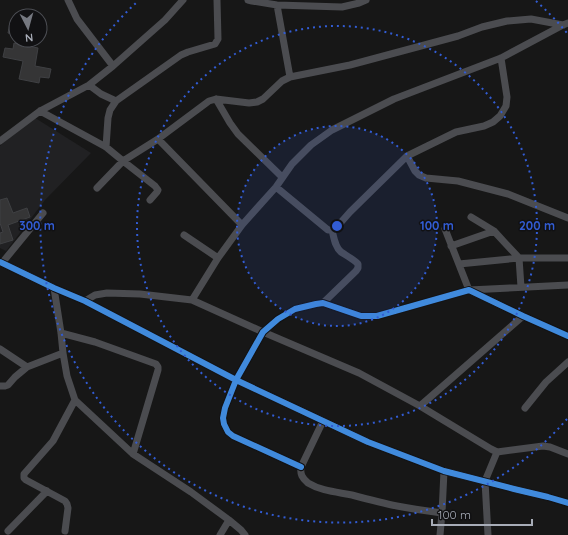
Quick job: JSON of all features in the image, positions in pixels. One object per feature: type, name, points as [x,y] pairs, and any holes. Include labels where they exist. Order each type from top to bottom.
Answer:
[{"type":"street","points":[[68,0],[77,19],[113,66]]},
{"type":"street","points":[[0,142],[40,111],[89,85],[113,66],[164,20],[183,0]]},
{"type":"street","points":[[106,147],[108,118],[110,110],[116,101],[181,55],[218,42],[217,0]]},
{"type":"street","points":[[248,0],[277,5],[313,3],[342,7],[366,0]]},
{"type":"street","points":[[277,5],[290,77]]},
{"type":"street","points":[[97,188],[123,161],[158,139],[209,101],[216,99],[249,103],[257,102],[263,99],[282,81],[290,77],[350,65],[458,36],[482,27],[531,19],[565,24]]},
{"type":"street","points":[[192,300],[218,258],[242,225],[276,187],[292,164],[311,145],[332,130],[394,99],[501,58],[565,24]]},
{"type":"street","points":[[276,187],[328,230],[335,229],[350,212],[407,156],[456,132],[484,126],[493,122],[500,116],[506,106],[507,97],[501,58]]},
{"type":"street","points":[[89,85],[101,94],[116,101]]},
{"type":"street","points":[[216,99],[238,134],[282,178]]},
{"type":"street","points":[[40,111],[106,147],[157,188],[157,192],[150,200]]},
{"type":"street","points":[[158,139],[242,225]]},
{"type":"street","points":[[407,156],[415,171],[419,175],[426,178],[458,181],[508,194],[568,218]]},
{"type":"street","points":[[43,213],[1,262],[54,288],[85,301],[236,380],[368,442],[444,471],[568,503]]},
{"type":"street","points":[[471,217],[494,231],[519,258],[521,287]]},
{"type":"street","points":[[445,229],[469,290],[522,316],[568,336]]},
{"type":"street","points":[[323,303],[356,271],[358,266],[356,262],[340,251],[337,247],[332,230]]},
{"type":"street","points":[[452,246],[494,231]]},
{"type":"street","points":[[184,235],[218,258]]},
{"type":"street","points":[[459,264],[519,258],[568,258]]},
{"type":"street","points":[[301,467],[233,436],[228,432],[223,418],[225,408],[236,380],[263,332],[278,319],[295,310],[323,303],[361,316],[377,316],[469,290],[568,285]]},
{"type":"street","points":[[54,288],[67,376],[75,400],[133,454],[191,492],[229,520],[245,535]]},
{"type":"street","points":[[85,301],[95,295],[107,293],[140,294],[192,300],[359,373],[420,406],[497,452],[543,446],[567,452]]},
{"type":"street","points":[[420,406],[522,316]]},
{"type":"street","points":[[61,333],[95,342],[158,366],[133,454]]},
{"type":"street","points":[[0,349],[27,367]]},
{"type":"street","points":[[0,386],[8,385],[27,367],[63,353]]},
{"type":"street","points":[[525,408],[546,382],[568,362]]},
{"type":"street","points":[[65,530],[68,508],[65,501],[26,480],[24,478],[24,474],[53,441],[75,400]]},
{"type":"street","points":[[323,421],[301,467],[301,475],[308,483],[319,488],[397,506],[442,514]]},
{"type":"street","points":[[488,535],[485,481],[497,452]]},
{"type":"street","points":[[440,535],[444,471]]},
{"type":"street","points":[[8,531],[47,491]]},
{"type":"street","points":[[220,535],[229,520]]},
{"type":"shaded area","points":[[32,116],[91,153],[45,200],[6,251],[0,248],[0,146]]},
{"type":"building","points":[[5,48],[38,48],[35,66],[51,69],[49,78],[40,77],[39,83],[19,79],[23,61],[3,57]]},
{"type":"building","points":[[7,198],[13,213],[27,208],[30,217],[8,225],[13,240],[0,244],[0,233],[3,232],[0,223],[0,200]]},
{"type":"cycle path","points":[[0,262],[85,301],[236,380],[368,442],[444,471],[568,503]]},
{"type":"cycle path","points":[[301,467],[233,436],[228,432],[223,418],[225,408],[236,380],[263,332],[278,319],[295,309],[323,303],[361,316],[377,316],[469,290],[568,336]]}]
